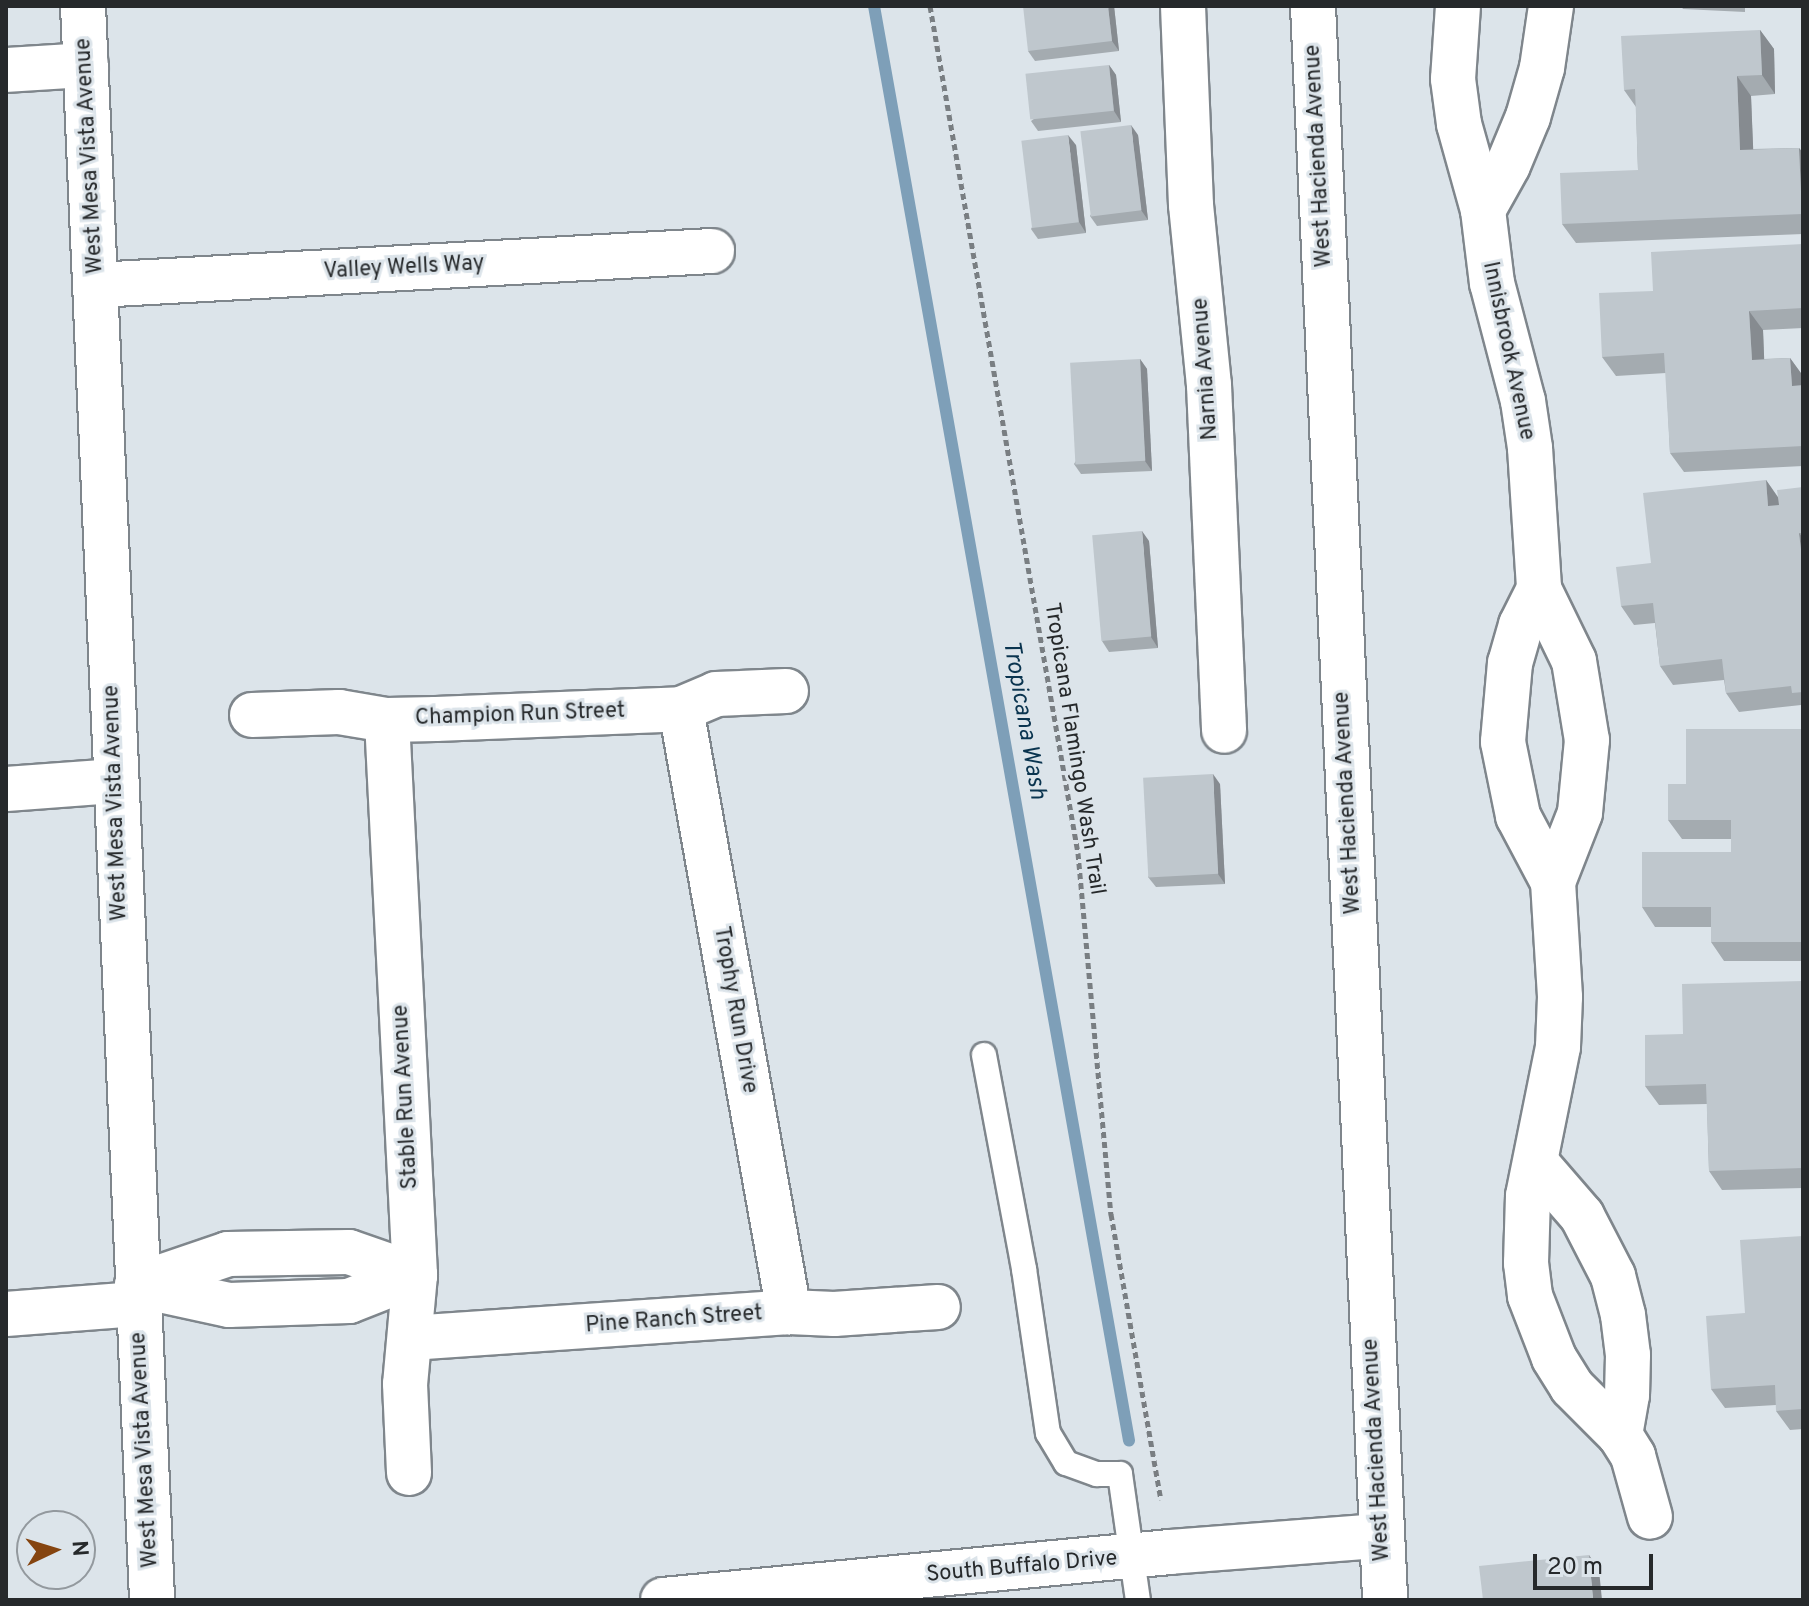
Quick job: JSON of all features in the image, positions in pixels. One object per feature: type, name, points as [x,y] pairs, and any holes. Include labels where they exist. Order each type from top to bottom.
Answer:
[{"type":"street","name":"West Mesa Vista Avenue","points":[[83,6],[152,1600]]},
{"type":"street","name":"Narnia Avenue","points":[[1183,6],[1191,205],[1209,385],[1224,731]]},
{"type":"street","name":"West Hacienda Avenue","points":[[1313,6],[1385,1600]]},
{"type":"street","name":"Innisbrook Avenue","points":[[1458,6],[1453,79],[1459,124],[1483,210],[1492,283],[1514,358],[1530,448],[1539,589],[1574,661],[1587,740],[1580,813],[1553,882]]},
{"type":"street","points":[[1483,210],[1508,165],[1528,117],[1542,68],[1551,6]]},
{"type":"street","points":[[6,70],[86,65]]},
{"type":"street","name":"Valley Wells Way","points":[[96,285],[712,251]]},
{"type":"street","name":"Innisbrook Avenue","points":[[1539,589],[1521,625],[1510,663],[1503,742],[1518,816],[1553,882],[1560,997],[1558,1047],[1524,1229],[1526,1263],[1537,1317],[1554,1358],[1572,1387],[1620,1435],[1642,1479],[1650,1517]]},
{"type":"street","name":"Champion Run Street","points":[[252,715],[339,712],[387,720],[681,709],[716,694],[786,691]]},
{"type":"street","name":"Trophy Run Drive","points":[[681,709],[789,1312]]},
{"type":"street","name":"Stable Run Avenue","points":[[387,720],[415,1275],[405,1384],[409,1473]]},
{"type":"street","points":[[6,789],[115,781]]},
{"type":"street","points":[[1537,1164],[1582,1216],[1613,1276],[1623,1315],[1628,1355],[1627,1395],[1620,1435]]},
{"type":"street","points":[[6,1314],[137,1294],[228,1254],[349,1252],[415,1275]]},
{"type":"street","name":"Pine Ranch Street","points":[[410,1338],[789,1312],[834,1314],[938,1307]]},
{"type":"street","name":"South Buffalo Drive","points":[[663,1600],[1380,1536]]},
{"type":"lane","points":[[984,1055],[1024,1269],[1048,1433],[1066,1463],[1097,1474],[1120,1474],[1138,1600]]},
{"type":"path","name":"Tropicana Flamingo Wash Trail","points":[[930,6],[1078,853],[1111,1214],[1161,1500]]},
{"type":"building","points":[[1023,6],[1108,6],[1112,41],[1028,51]]},
{"type":"building","points":[[1760,30],[1762,75],[1737,76],[1740,150],[1799,148],[1802,214],[1562,224],[1560,173],[1638,170],[1635,89],[1624,90],[1621,36]]},
{"type":"building","points":[[1109,65],[1114,111],[1030,120],[1025,74]]},
{"type":"building","points":[[1131,125],[1141,210],[1091,217],[1080,131]]},
{"type":"building","points":[[1068,135],[1079,222],[1032,228],[1021,141]]},
{"type":"building","points":[[1803,244],[1803,308],[1749,311],[1752,360],[1790,358],[1792,386],[1803,385],[1803,446],[1670,453],[1664,353],[1602,357],[1599,293],[1653,291],[1651,252]]},
{"type":"building","points":[[1140,359],[1145,461],[1075,465],[1070,363]]},
{"type":"building","points":[[1766,480],[1768,506],[1779,505],[1777,490],[1803,487],[1803,533],[1799,533],[1803,566],[1803,692],[1792,693],[1791,686],[1726,693],[1722,659],[1660,666],[1653,603],[1621,606],[1616,567],[1651,563],[1643,493]]},
{"type":"building","points":[[1142,531],[1151,637],[1101,641],[1092,535]]},
{"type":"building","points":[[1686,729],[1803,729],[1803,942],[1711,942],[1711,907],[1642,907],[1642,852],[1731,852],[1731,820],[1668,820],[1668,784],[1686,784]]},
{"type":"building","points":[[1213,774],[1218,874],[1148,878],[1143,778]]},
{"type":"building","points":[[1803,981],[1803,1168],[1709,1171],[1706,1084],[1645,1086],[1645,1035],[1683,1034],[1682,984]]},
{"type":"building","points":[[1803,1236],[1803,1409],[1776,1411],[1775,1385],[1711,1389],[1706,1316],[1745,1313],[1740,1240]]},
{"type":"building","points":[[1589,1555],[1593,1600],[1483,1600],[1479,1566]]},
{"type":"waterway","name":"Tropicana Wash","points":[[874,6],[1129,1441]]}]
